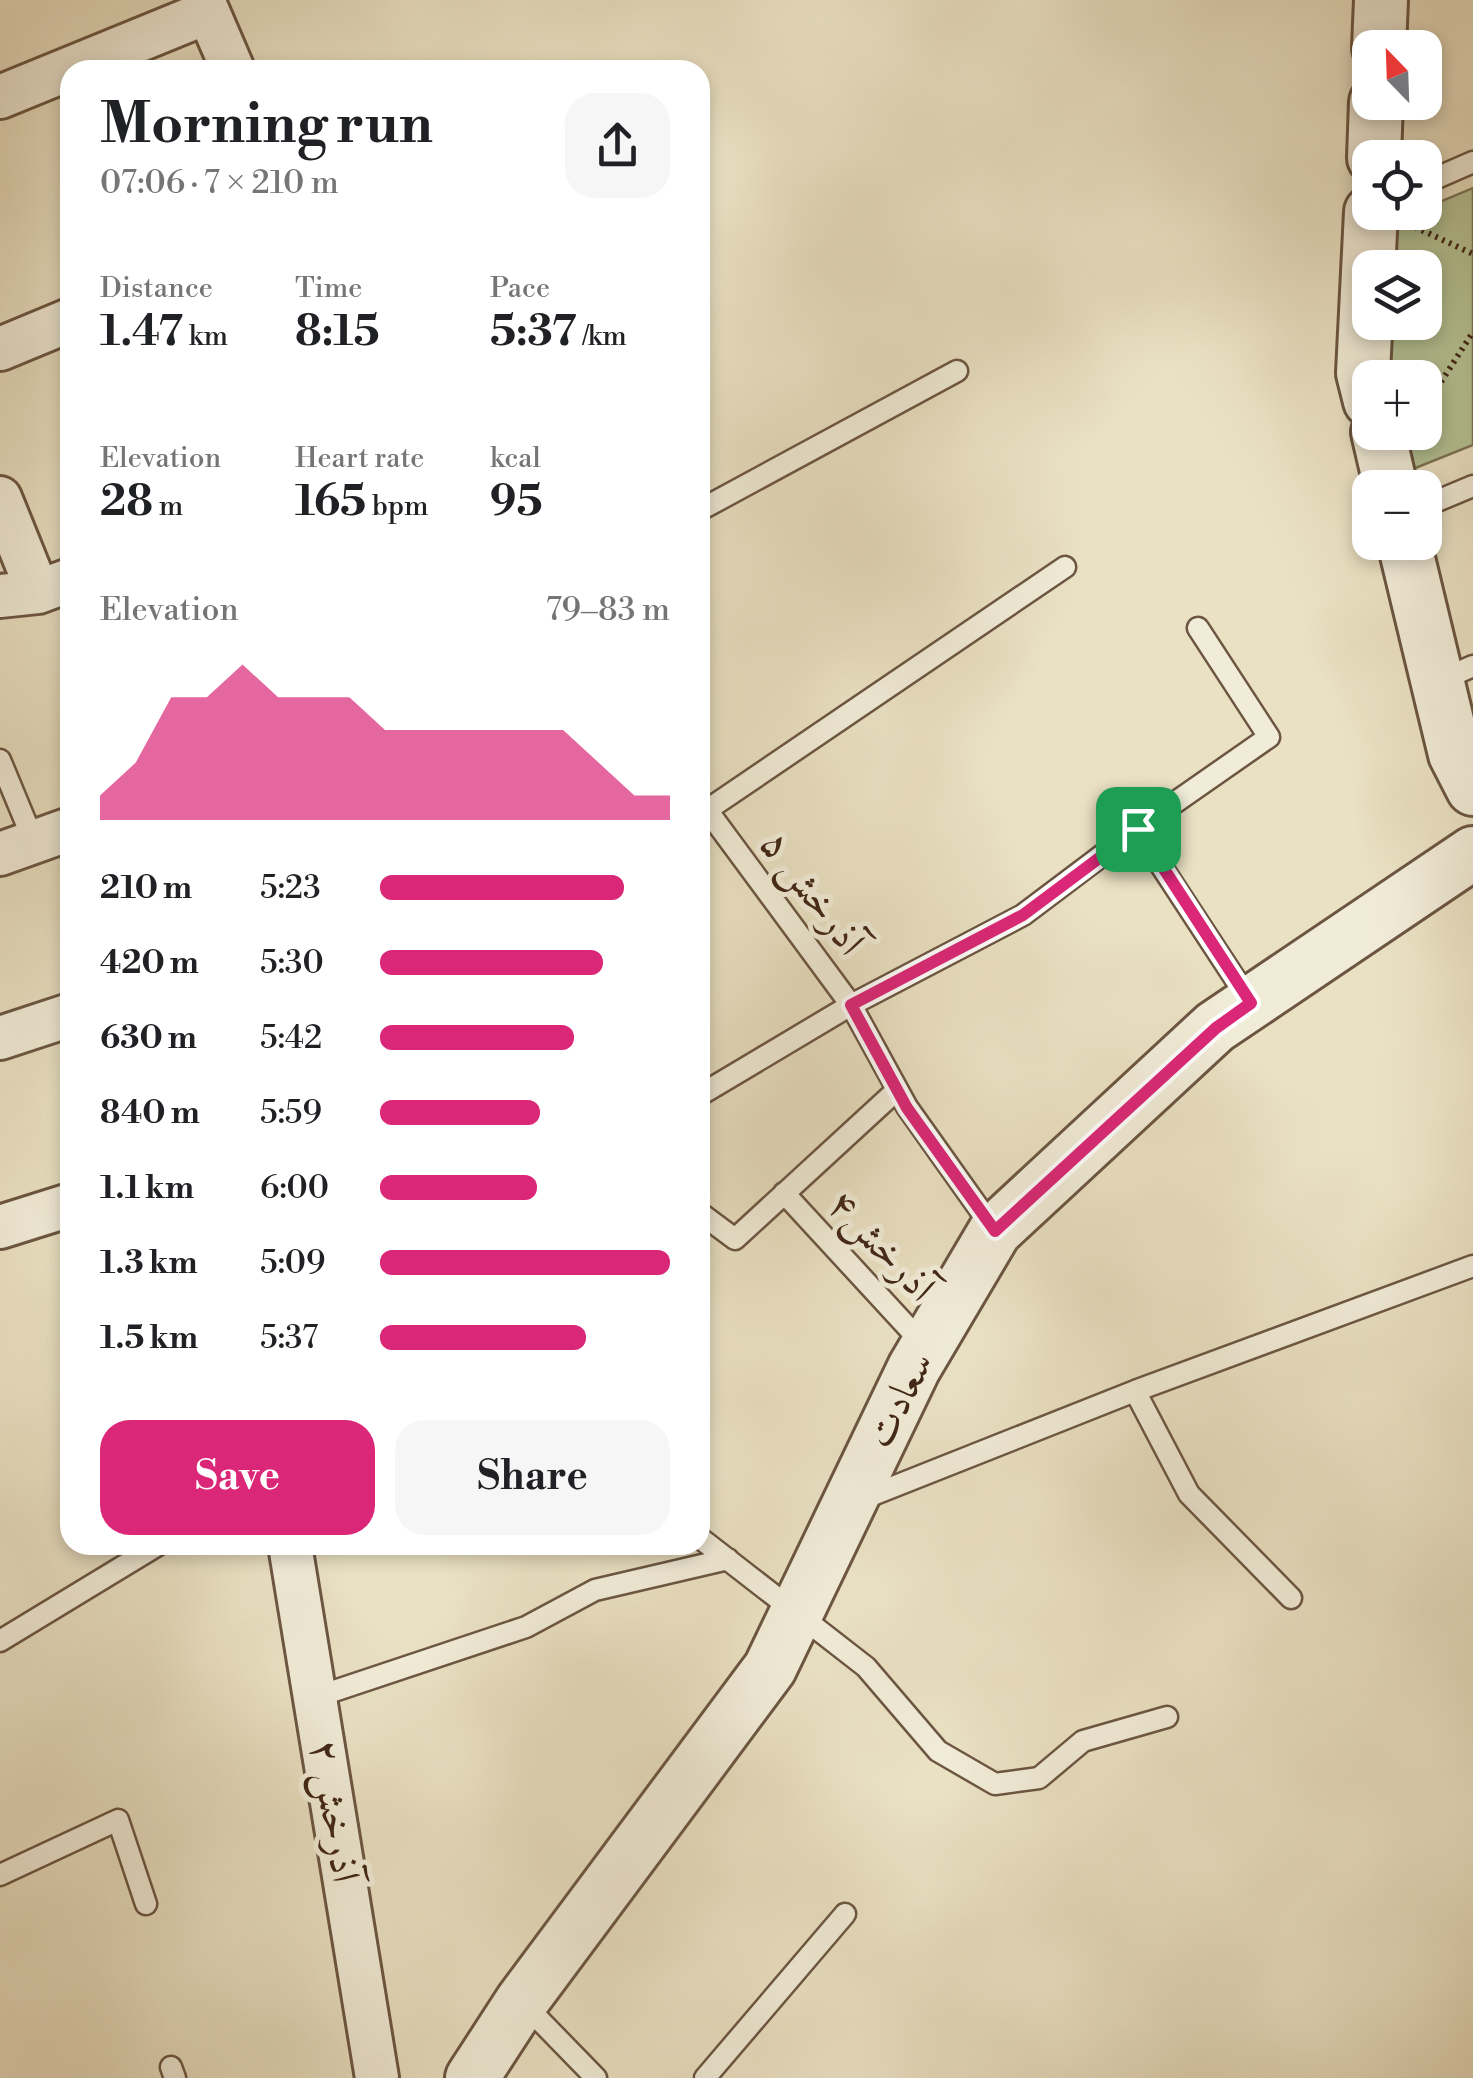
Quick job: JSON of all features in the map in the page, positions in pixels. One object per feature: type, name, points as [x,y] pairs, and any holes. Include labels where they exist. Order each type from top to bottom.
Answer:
[{"type":"street","points":[[1380,30],[1381,0]]},
{"type":"street","points":[[82,60],[206,6],[229,60]]},
{"type":"street","points":[[0,96],[60,70]]},
{"type":"street","points":[[1366,360],[1385,230]]},
{"type":"street","points":[[0,350],[60,324]]},
{"type":"street","points":[[0,498],[36,589]]},
{"type":"street","points":[[1411,560],[1455,674],[1454,754],[1473,789]]},
{"type":"street","name":"سعادت","points":[[472,2078],[522,2001],[770,1668],[927,1347],[995,1231],[1216,1028],[1473,854]]},
{"type":"street","points":[[0,1038],[60,1018]]},
{"type":"street","points":[[0,1227],[60,1208]]},
{"type":"street","name":"آذرخش ۲","points":[[292,1555],[377,2078]]},
{"type":"lane","points":[[1442,176],[1473,162]]},
{"type":"lane","points":[[710,505],[957,370]]},
{"type":"lane","points":[[1442,499],[1473,486]]},
{"type":"lane","name":"آذرخش ۵","points":[[710,808],[1064,567]]},
{"type":"lane","points":[[710,1088],[851,1005],[1023,915],[1269,738],[1198,628]]},
{"type":"lane","points":[[0,760],[35,841]]},
{"type":"lane","name":"آذرخش ۵","points":[[710,814],[851,1005],[897,1090],[995,1231]]},
{"type":"lane","points":[[1138,829],[1251,1003]]},
{"type":"lane","points":[[710,1221],[735,1239],[897,1090]]},
{"type":"lane","name":"آذرخش۴","points":[[784,1193],[927,1347]]},
{"type":"lane","points":[[849,1504],[1135,1391],[1473,1266]]},
{"type":"lane","points":[[1135,1391],[1189,1494],[1291,1598]]},
{"type":"lane","points":[[710,1546],[866,1668],[938,1751],[995,1784],[1039,1778],[1082,1741],[1167,1717]]},
{"type":"lane","points":[[0,1641],[142,1555]]},
{"type":"lane","points":[[316,1697],[526,1627],[594,1590],[728,1559]]},
{"type":"lane","points":[[0,1875],[118,1820],[146,1904]]},
{"type":"lane","points":[[705,2078],[845,1914]]},
{"type":"lane","points":[[522,2001],[596,2078]]},
{"type":"path","points":[[1417,230],[1473,254]]},
{"type":"path","points":[[1442,380],[1473,332]]},
{"type":"green space","points":[[1473,188],[1473,445],[1403,470],[1400,450],[1442,450],[1442,360],[1390,360],[1388,340],[1442,340],[1442,250],[1390,250],[1391,230],[1442,230],[1442,201]]},
{"type":"route","points":[[1138,829],[1251,1003],[1216,1028],[995,1231],[907,1108],[851,1005],[1023,915],[1138,829]]}]
